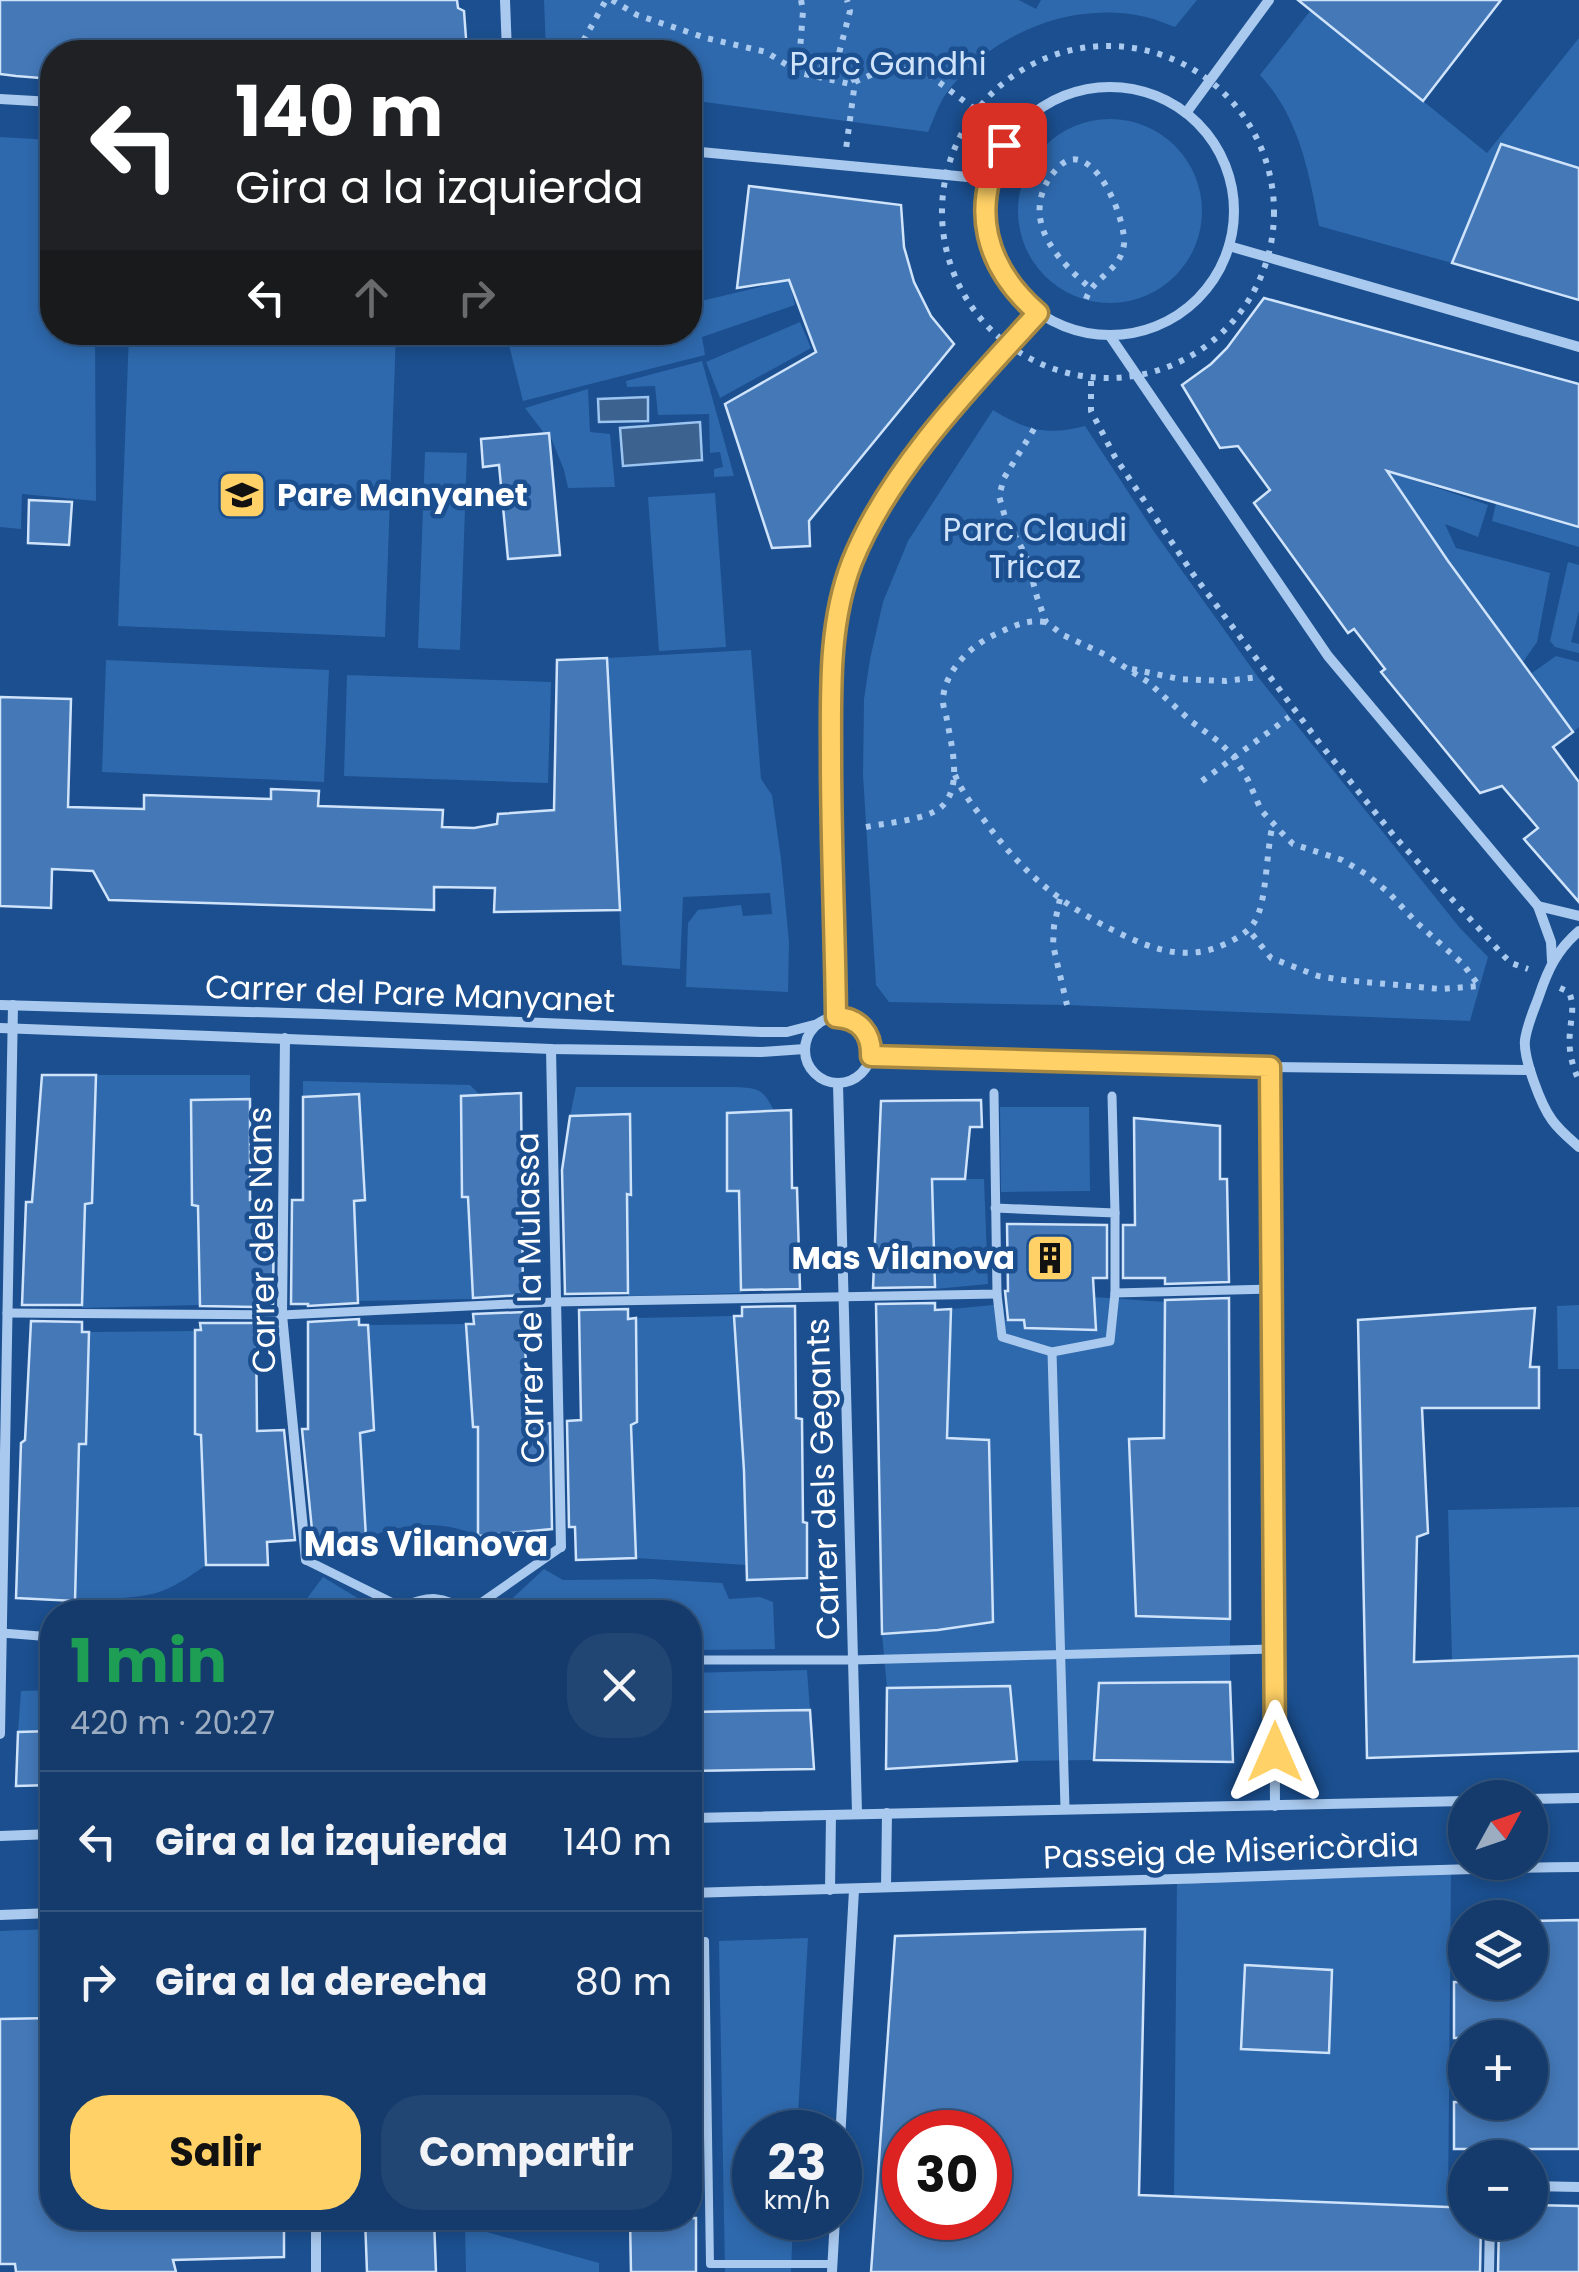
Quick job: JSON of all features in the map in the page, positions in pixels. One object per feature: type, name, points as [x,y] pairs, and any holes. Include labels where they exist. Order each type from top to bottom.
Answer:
[{"type":"street","points":[[505,0],[506,40]]},
{"type":"street","points":[[1186,113],[1270,0]]},
{"type":"street","points":[[1116,87],[1135,90],[1170,102],[1186,113],[1211,140],[1228,173],[1234,210],[1229,246],[1216,276],[1184,311],[1141,332],[1110,336],[1080,332],[1038,313],[997,264],[986,222],[990,179],[1004,145],[1044,105],[1078,91],[1116,87]]},
{"type":"street","points":[[0,99],[40,101]]},
{"type":"street","points":[[702,152],[990,179]]},
{"type":"street","points":[[1229,246],[1579,346]]},
{"type":"street","points":[[836,1017],[831,678],[838,610],[852,562],[904,471],[965,394],[1038,313]]},
{"type":"street","points":[[1110,336],[1328,656],[1538,906],[1551,942],[1552,961]]},
{"type":"street","points":[[1538,906],[1579,916]]},
{"type":"street","points":[[1579,932],[1552,961],[1524,1042],[1543,1106],[1579,1147]]},
{"type":"street","points":[[0,1734],[7,1313],[6,1005]]},
{"type":"street","name":"Carrer del Pare Manyanet","points":[[6,1005],[761,1032],[787,1032],[818,1024]]},
{"type":"street","points":[[836,1017],[863,1028],[872,1046],[863,1072],[838,1084],[827,1082],[811,1069],[805,1049],[811,1031],[827,1018],[836,1017]]},
{"type":"street","name":"Carrer del Pare Manyanet","points":[[6,1028],[551,1049],[805,1049]]},
{"type":"street","name":"Carrer dels Nans","points":[[285,1038],[282,1315],[306,1560]]},
{"type":"street","name":"Carrer de la Mulassa","points":[[551,1049],[561,1547]]},
{"type":"street","points":[[871,1056],[1530,1070]]},
{"type":"street","points":[[1270,1067],[1275,1806]]},
{"type":"street","name":"Carrer dels Gegants","points":[[838,1084],[857,1813]]},
{"type":"street","points":[[994,1092],[996,1294],[1002,1338],[1052,1352],[1110,1341],[1115,1294],[1112,1096]]},
{"type":"street","points":[[994,1208],[1115,1212]]},
{"type":"street","points":[[1115,1294],[1273,1289]]},
{"type":"street","points":[[7,1313],[282,1315],[554,1302],[996,1294]]},
{"type":"street","points":[[1052,1352],[1064,1808]]},
{"type":"street","points":[[485,1600],[561,1547]]},
{"type":"street","points":[[306,1560],[381,1600]]},
{"type":"street","points":[[2,1633],[40,1636]]},
{"type":"street","points":[[702,1660],[1274,1650]]},
{"type":"street","points":[[1548,1799],[1579,1798]]},
{"type":"street","name":"Passeig de Misericòrdia","points":[[702,1818],[1448,1801]]},
{"type":"street","points":[[886,1887],[887,1813]]},
{"type":"street","points":[[830,1890],[831,1815]]},
{"type":"street","points":[[0,1836],[40,1834]]},
{"type":"street","name":"Passeig de Misericòrdia","points":[[702,1893],[1579,1867]]},
{"type":"street","points":[[842,2110],[854,1890]]},
{"type":"street","points":[[0,1915],[40,1913]]},
{"type":"street","points":[[1548,2186],[1579,2187]]},
{"type":"street","points":[[316,2230],[316,2272]]},
{"type":"street","points":[[832,2268],[834,2240]]},
{"type":"street","points":[[1489,2272],[1490,2240]]},
{"type":"lane","points":[[705,1941],[710,2268],[832,2268]]},
{"type":"path","points":[[584,40],[609,0],[637,16],[766,52],[800,73],[850,84],[889,67],[928,74],[976,110]]},
{"type":"path","points":[[801,0],[800,50],[811,66],[836,65],[850,72],[855,82],[844,166]]},
{"type":"path","points":[[836,65],[850,11],[848,0]]},
{"type":"path","points":[[1113,46],[1148,50],[1188,66],[1210,80],[1238,104],[1255,136],[1274,201],[1269,257],[1242,308],[1190,356],[1164,368],[1136,374],[1090,381],[1063,376],[1032,362],[1008,345],[969,301],[954,272],[945,238],[945,175],[960,133],[976,110],[1036,63],[1070,52],[1113,46]]},
{"type":"path","points":[[1086,299],[1089,288],[1114,268],[1123,249],[1124,228],[1098,175],[1089,166],[1069,160],[1048,181],[1040,215],[1044,236],[1057,258],[1089,288]]},
{"type":"path","points":[[1090,381],[1090,411],[1135,487],[1193,574],[1321,745],[1395,837],[1511,963],[1545,976],[1569,992],[1574,1004],[1569,1036],[1572,1063],[1579,1080]]},
{"type":"path","points":[[1034,429],[1004,478],[999,496],[1005,517],[1026,556],[1046,622],[1148,682],[1234,757],[1261,810],[1293,844],[1342,860],[1366,874],[1464,964],[1480,986],[1441,989],[1318,976],[1271,958],[1248,929]]},
{"type":"path","points":[[866,827],[924,815],[940,809],[948,800],[955,776],[942,700],[948,681],[966,653],[980,642],[1024,622],[1046,622]]},
{"type":"path","points":[[1126,668],[1178,679],[1226,681],[1258,677]]},
{"type":"path","points":[[1202,781],[1290,717]]},
{"type":"path","points":[[955,776],[961,790],[1016,862],[1060,899],[1109,929],[1162,952],[1198,953],[1215,949],[1254,924],[1262,902],[1273,824]]},
{"type":"path","points":[[1060,899],[1053,945],[1067,1005]]},
{"type":"green space","name":"Parc Gandhi","points":[[544,0],[1019,0],[1036,9],[1041,0],[1197,0],[1175,27],[1146,17],[1091,13],[1036,26],[1011,38],[966,70],[939,105],[928,132],[702,102],[702,40],[546,40]]},
{"type":"green space","points":[[1311,10],[1487,153],[1579,38],[1579,168],[1501,144],[1452,263],[1319,226],[1293,127],[1260,75]]},
{"type":"green space","points":[[1110,119],[1145,126],[1175,146],[1195,176],[1202,211],[1195,246],[1175,276],[1145,296],[1110,303],[1075,296],[1045,276],[1025,246],[1018,211],[1025,176],[1045,146],[1075,126]]},
{"type":"green space","points":[[0,137],[40,139],[40,345],[95,345],[96,501],[22,494],[21,529],[0,527]]},
{"type":"green space","points":[[789,280],[795,305],[702,337],[702,301]]},
{"type":"green space","points":[[800,322],[811,348],[720,398],[706,362]]},
{"type":"green space","points":[[702,337],[705,355],[523,401],[509,345],[702,345]]},
{"type":"green space","points":[[129,345],[396,345],[385,637],[118,626]]},
{"type":"green space","points":[[702,361],[734,476],[714,477],[714,469],[723,467],[720,452],[710,453],[709,414],[658,415],[655,386],[627,387],[626,381]]},
{"type":"green space","points":[[588,389],[590,432],[610,434],[615,487],[568,488],[549,433],[544,433],[525,408]]},
{"type":"green space","name":"Parc Claudi Tricaz","points":[[993,410],[1038,429],[1060,431],[1085,426],[1155,533],[1258,677],[1460,928],[1488,957],[1470,1021],[889,1002],[876,985],[863,775],[864,699],[870,659],[883,602],[908,541]]},
{"type":"green space","points":[[425,452],[467,453],[460,650],[418,648]]},
{"type":"green space","points":[[1387,471],[1488,505],[1478,537],[1445,524],[1456,548],[1550,573],[1537,642],[1523,662],[1448,561]]},
{"type":"green space","points":[[715,493],[726,647],[659,651],[648,497]]},
{"type":"green space","points":[[1496,503],[1579,527],[1579,547],[1492,521]]},
{"type":"green space","points":[[1568,562],[1579,565],[1579,611],[1571,642],[1579,644],[1579,653],[1555,647],[1550,641]]},
{"type":"green space","points":[[751,650],[761,779],[772,795],[781,859],[789,942],[788,992],[686,987],[688,923],[698,910],[741,905],[743,916],[772,914],[770,893],[683,897],[680,969],[622,965],[607,658]]},
{"type":"green space","points":[[1556,656],[1579,662],[1579,727],[1573,732],[1532,673]]},
{"type":"green space","points":[[106,660],[329,670],[324,782],[102,772]]},
{"type":"green space","points":[[347,675],[551,682],[548,783],[344,776]]},
{"type":"green space","points":[[96,1075],[250,1075],[250,1099],[191,1101],[192,1204],[198,1206],[200,1305],[82,1308],[85,1204],[92,1202]]},
{"type":"green space","points":[[303,1081],[470,1085],[479,1094],[461,1096],[462,1196],[468,1197],[473,1299],[358,1301],[354,1201],[365,1200],[359,1095],[303,1097]]},
{"type":"green space","points":[[576,1087],[741,1087],[759,1091],[766,1098],[774,1111],[727,1114],[727,1190],[739,1191],[741,1293],[628,1296],[630,1114],[570,1116]]},
{"type":"green space","points":[[1000,1107],[1089,1107],[1090,1191],[1001,1192]]},
{"type":"green space","points":[[932,1179],[984,1179],[988,1284],[935,1289]]},
{"type":"green space","points":[[1094,1297],[1165,1302],[1164,1438],[1129,1440],[1136,1615],[1230,1619],[1230,1682],[1100,1683],[1094,1760],[1017,1761],[1010,1686],[887,1688],[882,1634],[993,1622],[989,1440],[947,1438],[952,1309],[1003,1304],[1005,1320],[1024,1320],[1025,1329],[1095,1330]]},
{"type":"green space","points":[[1579,1305],[1579,1369],[1558,1369],[1557,1306]]},
{"type":"green space","points":[[734,1316],[746,1565],[636,1558],[631,1425],[636,1318]]},
{"type":"green space","points":[[466,1324],[473,1427],[478,1427],[478,1536],[451,1527],[422,1525],[366,1538],[360,1433],[368,1325]]},
{"type":"green space","points":[[195,1331],[195,1434],[201,1435],[206,1565],[156,1593],[75,1600],[79,1444],[86,1443],[89,1332]]},
{"type":"green space","points":[[1579,1507],[1579,1656],[1452,1660],[1448,1510]]},
{"type":"green space","points":[[544,1569],[563,1580],[722,1583],[729,1599],[760,1597],[773,1602],[775,1649],[702,1650],[702,1600],[511,1600]]},
{"type":"green space","points":[[323,1577],[361,1600],[307,1600]]},
{"type":"green space","points":[[807,1670],[810,1710],[702,1712],[702,1673]]},
{"type":"green space","points":[[40,1690],[40,1731],[18,1732],[21,1691]]},
{"type":"green space","points":[[1448,1868],[1448,2207],[1174,2196],[1177,1879]]},
{"type":"green space","points":[[40,1929],[40,2018],[0,2019],[0,1931]]},
{"type":"green space","points":[[808,1938],[798,2110],[732,2110],[732,2240],[792,2240],[791,2272],[725,2272],[719,1941]]},
{"type":"green space","points":[[465,2230],[479,2230],[599,2263],[599,2272],[466,2272]]},
{"type":"shaded area","points":[[648,397],[648,421],[599,422],[598,399]]},
{"type":"shaded area","points":[[700,422],[702,460],[623,466],[620,428]]},
{"type":"building","points":[[0,0],[457,0],[458,8],[464,11],[466,40],[40,40],[40,78],[0,74]]},
{"type":"building","points":[[1298,0],[1501,0],[1423,101]]},
{"type":"building","points":[[1501,144],[1579,168],[1579,300],[1452,263]]},
{"type":"building","points":[[749,186],[901,205],[904,247],[914,282],[931,316],[954,344],[809,521],[810,546],[772,548],[725,404],[816,352],[789,280],[737,288]]},
{"type":"building","points":[[1264,298],[1579,384],[1579,527],[1387,471],[1573,732],[1553,747],[1579,782],[1579,902],[1524,839],[1538,828],[1502,786],[1480,793],[1381,672],[1385,669],[1354,629],[1348,633],[1254,503],[1270,490],[1238,446],[1220,448],[1182,385],[1227,348]]},
{"type":"building","points":[[549,433],[560,555],[508,559],[499,465],[483,467],[481,439]]},
{"type":"building","points":[[29,500],[72,502],[69,545],[28,543]]},
{"type":"building","points":[[607,658],[620,910],[494,912],[495,888],[434,887],[434,910],[109,900],[93,871],[52,869],[51,908],[0,906],[0,697],[71,699],[68,807],[144,809],[144,795],[271,799],[271,789],[319,791],[318,806],[443,810],[442,827],[474,828],[497,824],[498,814],[554,810],[557,660]]},
{"type":"building","points":[[42,1075],[96,1075],[92,1203],[85,1204],[82,1305],[22,1305],[26,1202],[32,1202]]},
{"type":"building","points":[[521,1093],[523,1295],[473,1298],[468,1197],[462,1197],[461,1096]]},
{"type":"building","points":[[359,1094],[365,1200],[354,1201],[358,1303],[291,1304],[292,1200],[303,1200],[303,1097]]},
{"type":"building","points":[[250,1099],[250,1200],[274,1200],[273,1304],[200,1306],[198,1206],[192,1205],[191,1100]]},
{"type":"building","points":[[981,1100],[982,1127],[970,1127],[965,1179],[932,1179],[935,1287],[873,1288],[881,1101]]},
{"type":"building","points":[[791,1110],[800,1289],[741,1290],[739,1191],[727,1191],[727,1113]]},
{"type":"building","points":[[630,1114],[628,1293],[565,1294],[562,1170],[570,1116]]},
{"type":"building","points":[[1134,1118],[1220,1126],[1220,1179],[1227,1179],[1229,1282],[1165,1284],[1165,1278],[1123,1278],[1123,1225],[1135,1225]]},
{"type":"building","name":"Mas Vilanova","points":[[1007,1224],[1107,1225],[1107,1278],[1093,1278],[1096,1330],[1025,1328],[1024,1320],[1008,1320]]},
{"type":"building","points":[[1229,1298],[1230,1619],[1136,1616],[1129,1439],[1164,1438],[1165,1300]]},
{"type":"building","points":[[935,1303],[935,1310],[951,1309],[947,1438],[989,1440],[993,1622],[882,1634],[876,1304]]},
{"type":"building","points":[[795,1306],[796,1418],[802,1419],[807,1578],[747,1580],[734,1316],[742,1316],[742,1307]]},
{"type":"building","points":[[1535,1308],[1530,1367],[1539,1367],[1539,1408],[1422,1408],[1428,1533],[1417,1537],[1414,1662],[1579,1656],[1579,1751],[1367,1758],[1358,1320]]},
{"type":"building","points":[[628,1309],[628,1319],[636,1318],[637,1422],[631,1425],[636,1558],[576,1560],[575,1527],[569,1527],[567,1421],[581,1420],[579,1310]]},
{"type":"building","points":[[524,1312],[528,1425],[550,1423],[552,1529],[478,1536],[478,1427],[473,1427],[466,1324],[474,1324],[473,1314]]},
{"type":"building","points":[[359,1319],[359,1325],[368,1325],[374,1430],[360,1433],[366,1538],[313,1540],[302,1429],[308,1429],[308,1322]]},
{"type":"building","points":[[31,1321],[82,1322],[82,1332],[89,1332],[86,1444],[79,1444],[75,1600],[16,1598],[21,1443],[25,1440]]},
{"type":"building","points":[[200,1323],[256,1323],[257,1431],[284,1430],[295,1540],[267,1542],[268,1565],[206,1565],[201,1435],[195,1434],[195,1330],[201,1330]]},
{"type":"building","points":[[1230,1682],[1233,1762],[1094,1760],[1099,1683]]},
{"type":"building","points":[[1010,1686],[1017,1761],[886,1769],[887,1688]]},
{"type":"building","points":[[810,1710],[814,1769],[702,1771],[702,1712]]},
{"type":"building","points":[[40,1731],[40,1785],[16,1786],[18,1732]]},
{"type":"building","points":[[1579,1920],[1579,2149],[1548,2149],[1548,2140],[1454,2140],[1454,2120],[1548,2120],[1548,2020],[1454,2020],[1454,2000],[1548,2000],[1548,1921]]},
{"type":"building","points":[[1145,1929],[1139,2195],[1448,2207],[1448,2240],[1481,2240],[1480,2272],[871,2272],[882,2118],[882,2240],[1012,2240],[1012,2110],[883,2110],[895,1936]]},
{"type":"building","points":[[1245,1965],[1332,1970],[1329,2053],[1241,2049]]},
{"type":"building","points":[[40,2018],[40,2230],[284,2230],[284,2257],[173,2260],[176,2272],[16,2272],[15,2264],[0,2264],[0,2019]]},
{"type":"building","points":[[1548,2205],[1579,2206],[1579,2272],[1498,2272],[1499,2240],[1548,2240]]},
{"type":"building","points":[[365,2230],[434,2230],[436,2272],[367,2272]]},
{"type":"building","points":[[630,2230],[696,2230],[696,2272],[631,2272]]},
{"type":"place","name":"Pare Manyanet","points":[[242,495]]},
{"type":"place","name":"Mas Vilanova","points":[[1050,1258]]},
{"type":"district","name":"Mas Vilanova","points":[[426,1544]]},
{"type":"route","points":[[1004,145],[995,162],[986,201],[990,243],[1008,282],[1038,313],[965,394],[904,471],[852,562],[838,610],[831,678],[836,1017],[863,1028],[872,1046],[871,1056],[1270,1067],[1275,1752]]}]
